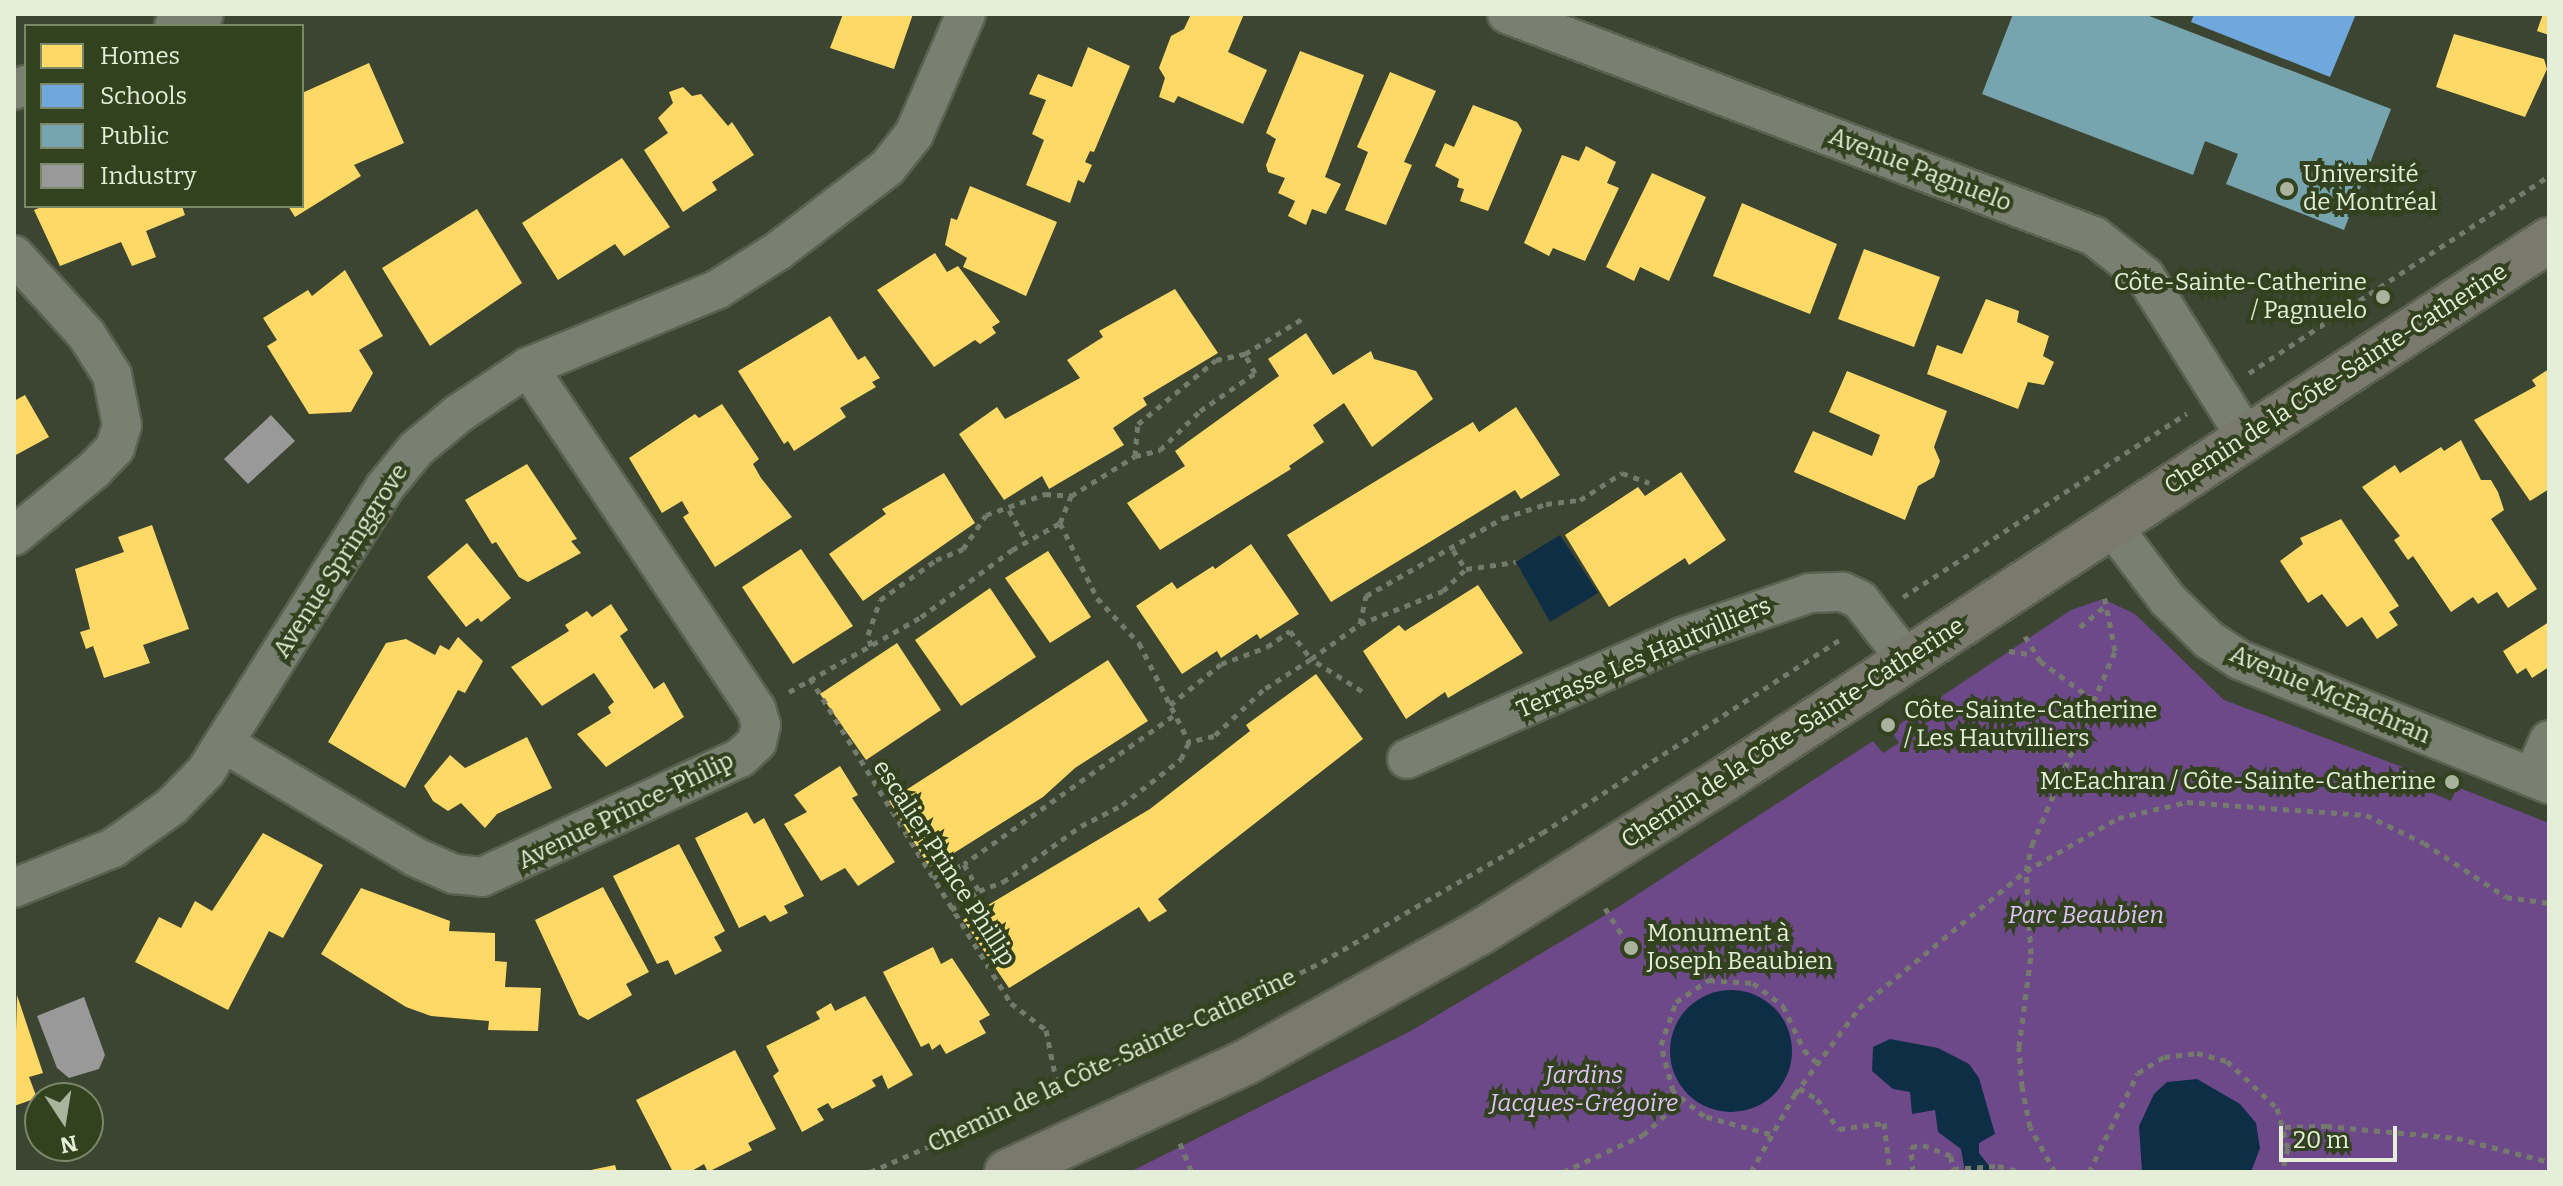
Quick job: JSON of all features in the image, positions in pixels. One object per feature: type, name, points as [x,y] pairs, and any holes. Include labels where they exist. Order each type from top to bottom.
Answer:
[{"type":"main road","name":"Chemin de la Côte-Sainte-Catherine","points":[[1007,1172],[1246,1062],[1401,978],[1625,843],[2549,240]]},
{"type":"street","points":[[179,24],[204,14]]},
{"type":"street","name":"Avenue Springgrove","points":[[14,888],[113,848],[172,806],[225,744],[384,488],[416,449],[528,367],[718,289],[778,251],[887,168],[914,134],[966,14]]},
{"type":"street","name":"Avenue Pagnuelo","points":[[1507,14],[2094,236],[2145,276],[2246,437]]},
{"type":"street","points":[[14,255],[86,334],[112,375],[122,425],[115,448],[95,469],[14,536]]},
{"type":"street","name":"Avenue Prince-Philip","points":[[225,744],[415,857],[454,874],[482,877],[740,758],[757,742],[761,725],[756,709],[528,367]]},
{"type":"street","name":"Avenue McEachran","points":[[2111,525],[2168,600],[2232,656],[2541,780]]},
{"type":"street","name":"Terrasse Les Hautvilliers","points":[[1407,759],[1682,637],[1810,593],[1843,592],[1860,600],[1906,659]]},
{"type":"street","points":[[2541,780],[2549,740]]},
{"type":"path","points":[[2269,359],[2549,176]]},
{"type":"path","points":[[1135,456],[1138,424],[1216,360],[1245,354],[1302,319]]},
{"type":"path","points":[[793,689],[921,617],[1026,541],[1060,523],[1071,496],[1135,456],[1160,450],[1200,411],[1255,373],[1245,354]]},
{"type":"path","points":[[1918,588],[2172,423]]},
{"type":"path","points":[[1360,624],[1366,596],[1453,550],[1503,518],[1546,504],[1580,500],[1622,473],[1649,483]]},
{"type":"path","points":[[871,646],[868,635],[880,600],[936,560],[963,549],[986,515],[1009,510],[1045,494],[1071,496]]},
{"type":"path","points":[[1009,510],[1026,541]]},
{"type":"path","points":[[1060,523],[1097,598],[1139,643],[1173,716],[1189,742]]},
{"type":"path","points":[[1453,550],[1466,569]]},
{"type":"path","points":[[1189,742],[1214,736],[1263,690],[1360,624],[1443,591],[1466,569],[1516,562]]},
{"type":"path","points":[[2055,1172],[2030,1127],[2022,1087],[2019,1047],[2031,954],[2026,871],[2092,699],[2115,651],[2104,595]]},
{"type":"path","points":[[2080,627],[2104,607]]},
{"type":"path","points":[[1170,705],[1221,664],[1267,647],[1290,631],[1311,659],[1362,691]]},
{"type":"path","points":[[2025,636],[2034,655],[2092,699]]},
{"type":"path","name":"Chemin de la Côte-Sainte-Catherine","points":[[870,1172],[1107,1069],[1322,962],[1531,840],[1839,640]]},
{"type":"path","points":[[2009,651],[2034,655]]},
{"type":"path","name":"escalier Prince Phillip","points":[[810,678],[1011,1003],[1046,1030],[1056,1079]]},
{"type":"path","points":[[933,878],[964,864],[1173,716]]},
{"type":"path","points":[[951,910],[979,891],[1003,882],[1081,826],[1122,805],[1181,759],[1189,742]]},
{"type":"path","points":[[1751,1172],[1770,1134],[1816,1062],[1886,983],[2026,871],[2118,818],[2187,802],[2238,803],[2366,815],[2424,843],[2506,897],[2549,903]]},
{"type":"path","points":[[964,864],[979,891]]},
{"type":"path","points":[[1605,908],[1627,943]]},
{"type":"path","points":[[1770,1134],[1716,1120],[1681,1101],[1662,1066],[1662,1034],[1683,994],[1709,980],[1742,979],[1770,993],[1816,1062]]},
{"type":"path","points":[[2089,1172],[2126,1090],[2138,1073],[2164,1057],[2197,1053],[2227,1061],[2268,1096],[2285,1127],[2288,1148],[2282,1172]]},
{"type":"path","points":[[1799,1088],[1817,1099],[1839,1129],[1884,1123],[1890,1172]]},
{"type":"path","points":[[1563,1172],[1643,1135],[1681,1101]]},
{"type":"path","points":[[2285,1127],[2326,1126],[2457,1138],[2549,1162]]},
{"type":"path","points":[[1180,1143],[1192,1172]]},
{"type":"path","points":[[1913,1172],[1911,1147],[1923,1145],[1951,1156],[1953,1171],[1998,1166],[2020,1172]]},
{"type":"green space","name":"Parc Beaubien","points":[[2103,599],[2135,614],[2224,700],[2437,780],[2432,793],[2451,801],[2457,787],[2549,823],[2549,1172],[1130,1172],[1409,1032],[1609,913],[1873,741],[1883,753],[1899,743],[1891,730],[2071,610]]},
{"type":"water","points":[[1560,535],[1598,593],[1550,622],[1516,562]]},
{"type":"water","points":[[1731,990],[1754,994],[1774,1008],[1788,1028],[1792,1051],[1788,1074],[1774,1094],[1754,1108],[1731,1112],[1708,1108],[1688,1094],[1674,1074],[1670,1051],[1674,1028],[1688,1008],[1708,994]]},
{"type":"water","points":[[1890,1039],[1938,1048],[1969,1064],[1979,1078],[1995,1134],[1979,1143],[1979,1153],[1994,1172],[1965,1172],[1961,1149],[1938,1132],[1935,1110],[1912,1114],[1910,1092],[1893,1089],[1872,1071],[1873,1047]]},
{"type":"water","points":[[2197,1079],[2240,1104],[2256,1123],[2260,1148],[2251,1172],[2142,1172],[2139,1126],[2154,1094],[2167,1082]]},
{"type":"building: Homes","points":[[843,14],[913,14],[894,69],[830,48]]},
{"type":"building: Homes","points":[[1191,14],[1244,14],[1228,52],[1267,70],[1243,124],[1178,96],[1174,103],[1159,97],[1165,78],[1159,68],[1171,36],[1184,29]]},
{"type":"building: Homes","points":[[2543,14],[2549,14],[2549,35],[2537,31]]},
{"type":"building: Homes","points":[[2454,34],[2544,59],[2547,69],[2525,117],[2436,87]]},
{"type":"building: Homes","points":[[1088,47],[1130,66],[1094,152],[1090,151],[1085,162],[1092,165],[1084,183],[1078,180],[1070,203],[1026,185],[1044,140],[1032,134],[1046,100],[1029,94],[1038,74],[1072,87]]},
{"type":"building: Homes","points":[[1300,51],[1364,75],[1325,177],[1341,184],[1326,214],[1312,209],[1306,225],[1288,216],[1295,201],[1278,193],[1285,178],[1268,172],[1266,165],[1276,139],[1266,133]]},
{"type":"building: Homes","points":[[369,63],[404,143],[354,165],[361,176],[295,217],[289,208],[304,208],[304,92]]},
{"type":"building: Homes","points":[[1390,72],[1436,91],[1404,162],[1412,165],[1386,225],[1345,210],[1368,152],[1357,147]]},
{"type":"building: Homes","points":[[683,87],[692,96],[701,94],[728,126],[732,122],[754,155],[712,182],[717,190],[683,212],[644,150],[668,133],[658,118],[673,103],[669,92]]},
{"type":"building: Homes","points":[[1473,105],[1517,122],[1522,130],[1488,211],[1460,201],[1464,189],[1457,187],[1459,179],[1435,166],[1445,143],[1454,147]]},
{"type":"building: Homes","points":[[1586,146],[1616,162],[1607,183],[1619,188],[1585,261],[1553,248],[1549,256],[1524,243],[1562,155],[1579,161]]},
{"type":"building: Homes","points":[[622,158],[670,227],[624,256],[615,244],[558,280],[522,223]]},
{"type":"building: Homes","points":[[1652,173],[1706,197],[1669,281],[1640,267],[1634,281],[1606,267]]},
{"type":"building: Homes","points":[[970,186],[1057,222],[1026,296],[963,267],[967,258],[945,245],[951,218],[957,220]]},
{"type":"building: Homes","points":[[1742,203],[1837,244],[1810,314],[1713,276]]},
{"type":"building: Homes","points":[[183,208],[185,215],[146,231],[156,257],[132,266],[121,242],[60,266],[34,210]]},
{"type":"building: Homes","points":[[477,209],[522,283],[430,346],[382,268]]},
{"type":"building: Homes","points":[[1864,249],[1940,277],[1914,347],[1838,319]]},
{"type":"building: Homes","points":[[935,253],[947,272],[958,266],[1000,322],[992,327],[996,333],[980,344],[975,340],[934,367],[877,290]]},
{"type":"building: Homes","points":[[345,270],[383,336],[359,350],[373,373],[351,412],[309,414],[267,346],[277,340],[263,318],[308,290],[312,296]]},
{"type":"building: Homes","points":[[1175,289],[1218,353],[1143,398],[1147,405],[1113,428],[1124,445],[1049,489],[1042,476],[1004,500],[959,434],[997,407],[1005,419],[1080,378],[1067,360],[1103,337],[1099,331]]},
{"type":"building: Homes","points":[[1986,299],[2019,311],[2017,322],[2049,336],[2043,356],[2054,362],[2044,385],[2028,382],[2018,409],[1927,374],[1937,345],[1962,354]]},
{"type":"building: Homes","points":[[830,316],[858,360],[865,356],[880,378],[872,382],[876,387],[840,408],[846,417],[794,451],[788,441],[784,444],[738,371]]},
{"type":"building: Homes","points":[[1306,333],[1333,375],[1371,351],[1374,359],[1416,371],[1433,399],[1372,447],[1344,403],[1313,425],[1324,442],[1289,466],[1291,469],[1160,550],[1127,503],[1185,466],[1175,451],[1279,376],[1268,359]]},
{"type":"building: Homes","points":[[2549,369],[2549,489],[2530,501],[2474,420],[2536,386],[2532,380]]},
{"type":"building: Homes","points":[[1847,371],[1947,411],[1934,447],[1940,461],[1934,477],[1918,486],[1905,520],[1794,472],[1813,431],[1872,456],[1880,435],[1829,412]]},
{"type":"building: Homes","points":[[25,395],[49,437],[14,456],[14,401]]},
{"type":"building: Homes","points":[[722,404],[759,459],[753,464],[761,478],[792,517],[715,567],[683,517],[689,513],[682,501],[662,513],[629,458],[695,414],[699,418]]},
{"type":"building: Homes","points":[[1516,407],[1560,475],[1521,499],[1515,490],[1331,602],[1287,535],[1473,422],[1479,432]]},
{"type":"building: Homes","points":[[2461,440],[2481,480],[2491,480],[2498,492],[2504,510],[2491,519],[2537,589],[2508,608],[2497,592],[2478,604],[2473,597],[2451,612],[2413,556],[2408,560],[2394,540],[2400,536],[2362,487],[2395,465],[2400,473],[2441,447],[2444,451]]},
{"type":"building: Homes","points":[[527,464],[577,539],[571,541],[581,553],[528,582],[519,577],[496,542],[492,544],[465,500]]},
{"type":"building: Homes","points":[[1681,472],[1726,540],[1689,565],[1685,558],[1609,607],[1565,535],[1638,487],[1645,496]]},
{"type":"building: Homes","points":[[944,473],[975,523],[863,601],[829,554],[886,514],[882,509]]},
{"type":"building: Homes","points":[[2341,519],[2399,606],[2389,612],[2398,625],[2377,639],[2362,617],[2347,627],[2322,594],[2308,603],[2280,561],[2303,544],[2300,538]]},
{"type":"building: Homes","points":[[152,525],[189,629],[143,645],[150,663],[104,678],[93,646],[86,649],[80,632],[90,629],[75,569],[124,552],[118,537]]},
{"type":"building: Homes","points":[[467,543],[511,598],[481,622],[478,618],[466,627],[427,577]]},
{"type":"building: Homes","points":[[1251,544],[1299,614],[1260,639],[1257,634],[1221,658],[1217,651],[1182,674],[1136,606],[1172,582],[1177,589],[1213,566],[1215,569]]},
{"type":"building: Homes","points":[[801,549],[853,626],[793,664],[742,587]]},
{"type":"building: Homes","points":[[1048,551],[1091,617],[1050,643],[1005,578]]},
{"type":"building: Homes","points":[[1478,585],[1523,653],[1448,698],[1445,692],[1406,719],[1363,651],[1399,625],[1405,631]]},
{"type":"building: Homes","points":[[990,588],[1036,657],[961,706],[915,640]]},
{"type":"building: Homes","points":[[611,604],[628,630],[620,636],[654,689],[664,682],[684,717],[606,767],[577,734],[611,713],[608,707],[614,702],[594,673],[542,706],[511,667],[569,631],[565,625],[587,611],[592,617]]},
{"type":"building: Homes","points":[[2549,622],[2549,667],[2532,678],[2526,668],[2517,674],[2503,651]]},
{"type":"building: Homes","points":[[458,637],[483,661],[465,693],[458,690],[405,788],[328,742],[386,643],[406,639],[435,655],[440,645],[449,650]]},
{"type":"building: Homes","points":[[897,643],[941,710],[866,760],[820,694]]},
{"type":"building: Homes","points":[[1108,660],[1148,721],[1075,768],[1043,797],[930,868],[889,801]]},
{"type":"building: Homes","points":[[1316,674],[1363,739],[1158,899],[1167,911],[1149,922],[1139,907],[1009,988],[963,920],[1150,809],[1250,731],[1246,725]]},
{"type":"building: Homes","points":[[527,737],[552,788],[497,814],[485,828],[461,803],[448,811],[433,801],[424,786],[450,755],[465,768]]},
{"type":"building: Homes","points":[[840,766],[858,795],[852,798],[895,862],[858,886],[845,868],[821,881],[784,824],[807,812],[794,795]]},
{"type":"building: Homes","points":[[747,812],[754,824],[764,818],[804,896],[784,906],[788,913],[770,922],[765,915],[739,928],[695,838]]},
{"type":"building: Homes","points":[[263,833],[323,865],[283,938],[269,931],[228,1010],[135,962],[159,917],[181,928],[195,901],[212,911]]},
{"type":"building: Homes","points":[[679,844],[725,931],[714,937],[722,951],[675,975],[668,960],[657,964],[613,876]]},
{"type":"building: Homes","points":[[603,887],[649,972],[626,984],[632,995],[588,1020],[579,1015],[535,920]]},
{"type":"building: Homes","points":[[361,888],[450,921],[449,931],[495,933],[495,961],[507,962],[505,987],[541,988],[538,1031],[488,1030],[489,1021],[431,1016],[406,1007],[321,954]]},
{"type":"building: Homes","points":[[933,947],[941,964],[952,958],[990,1015],[979,1021],[986,1033],[946,1054],[940,1044],[932,1050],[929,1043],[921,1047],[883,972]]},
{"type":"building: Homes","points":[[17,995],[43,1073],[29,1077],[31,1082],[24,1082],[24,1103],[14,1106]]},
{"type":"building: Homes","points":[[865,996],[913,1075],[888,1089],[882,1075],[872,1080],[876,1086],[856,1097],[832,1109],[828,1103],[817,1109],[824,1120],[802,1132],[773,1076],[779,1071],[766,1046],[820,1019],[816,1012],[831,1003],[835,1011]]},
{"type":"building: Homes","points":[[735,1050],[776,1129],[748,1143],[752,1150],[708,1172],[704,1164],[690,1172],[673,1172],[636,1100]]},
{"type":"building: Homes","points":[[615,1165],[617,1172],[586,1172],[586,1171]]},
{"type":"building: Schools","points":[[2194,14],[2356,14],[2330,77],[2191,22]]},
{"type":"building: Public","points":[[2013,14],[2144,14],[2391,109],[2344,230],[2226,184],[2238,154],[2205,141],[2193,175],[1982,94]]},
{"type":"building: Industry","points":[[271,415],[295,441],[248,484],[224,459]]},
{"type":"building: Industry","points":[[84,997],[105,1055],[99,1069],[69,1078],[57,1068],[37,1016]]},
{"type":"place","name":"Université de Montréal","points":[[2287,189]]},
{"type":"place","name":"Côte-Sainte-Catherine / Pagnuelo","points":[[2383,297]]},
{"type":"place","name":"Côte-Sainte-Catherine / Les Hautvilliers","points":[[1888,725]]},
{"type":"place","name":"McEachran / Côte-Sainte-Catherine","points":[[2452,782]]},
{"type":"place","name":"Monument à Joseph Beaubien","points":[[1631,948]]},
{"type":"park label","name":"Jardins Jacques-Grégoire","points":[[1584,1090]]}]
